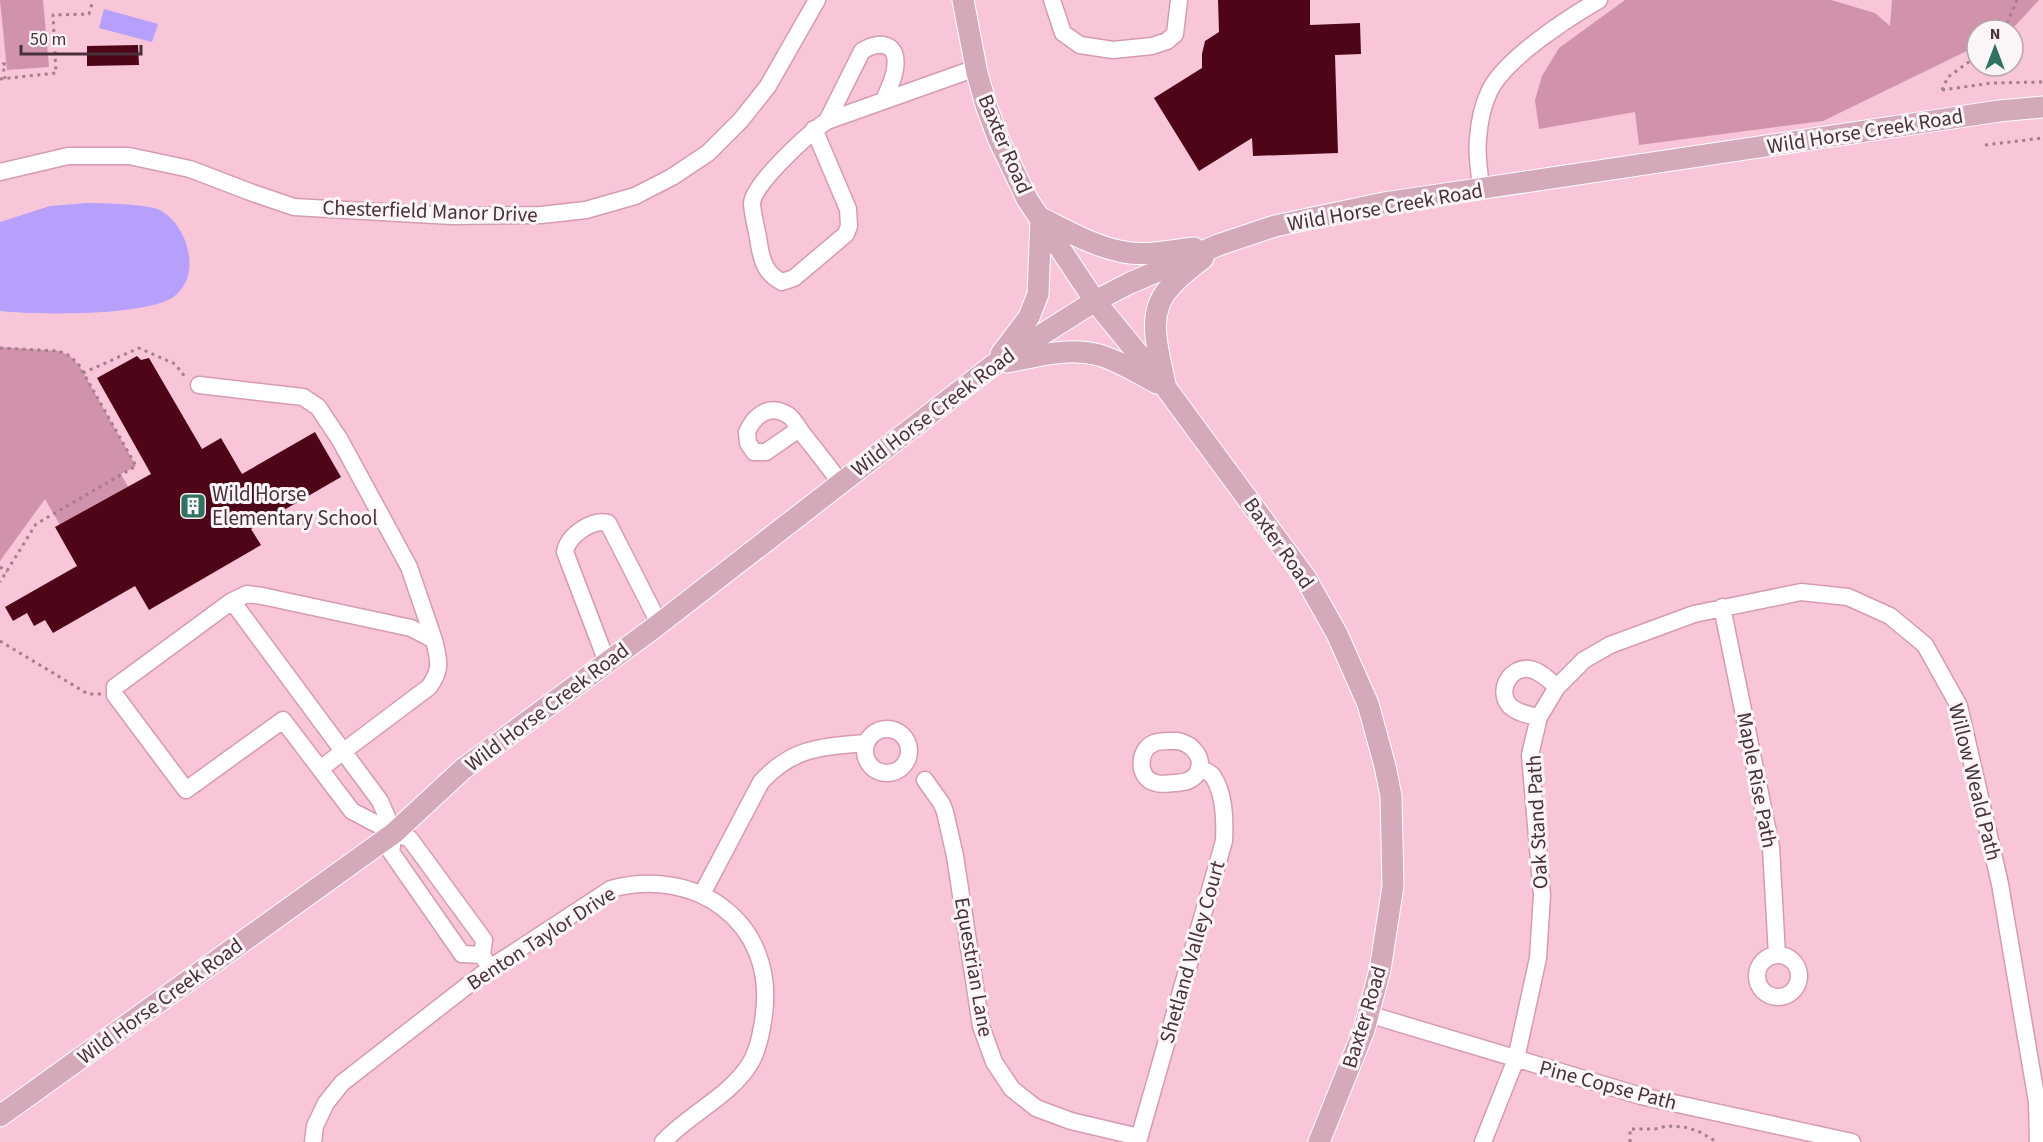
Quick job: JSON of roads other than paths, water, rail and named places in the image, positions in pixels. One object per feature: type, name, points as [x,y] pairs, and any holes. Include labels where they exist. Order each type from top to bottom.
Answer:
[{"type":"main road","name":"Baxter Road","points":[[963,0],[976,68],[998,138],[1027,199],[1095,301],[1166,388],[1305,577],[1337,634],[1368,704],[1389,786],[1393,885],[1380,970],[1368,1014],[1319,1142]]},
{"type":"main road","name":"Wild Horse Creek Road","points":[[0,1116],[394,833],[463,768],[659,623],[992,366],[1095,301],[1130,283],[1218,245],[1275,226],[1331,213],[1999,111],[2043,107]]},
{"type":"main road","points":[[992,366],[1029,317],[1038,294],[1041,218],[1096,244],[1120,252],[1146,254],[1218,245]]},
{"type":"main road","points":[[1166,388],[1154,328],[1159,306],[1169,287],[1218,245]]},
{"type":"main road","points":[[992,366],[1054,352],[1079,352],[1100,355],[1166,388]]},
{"type":"street","points":[[1052,0],[1062,33],[1080,45],[1113,50],[1152,46],[1167,41],[1175,34],[1179,0]]},
{"type":"street","points":[[1481,190],[1478,140],[1481,119],[1490,90],[1503,72],[1548,33],[1599,0]]},
{"type":"street","name":"Chesterfield Manor Drive","points":[[0,172],[68,156],[129,156],[190,169],[294,207],[452,216],[541,215],[586,210],[635,196],[672,177],[708,153],[741,120],[768,86],[788,53],[813,1]]},
{"type":"street","points":[[820,125],[848,209],[849,226],[846,234],[794,278],[783,282],[772,276],[761,255],[752,202],[758,188],[820,125],[862,51],[881,43],[893,52],[896,62],[884,100]]},
{"type":"street","points":[[820,125],[976,68]]},
{"type":"street","points":[[199,385],[303,397],[318,406],[340,441],[409,567],[434,640],[439,661],[437,676],[429,687],[320,769]]},
{"type":"street","points":[[800,429],[840,482]]},
{"type":"street","points":[[607,662],[565,552],[567,543],[586,527],[602,522],[608,523],[659,623]]},
{"type":"street","name":"Willow Weald Path","points":[[1722,607],[1801,592],[1848,597],[1890,616],[1925,645],[1959,706],[2000,884],[2037,1102],[2038,1142]]},
{"type":"street","points":[[306,703],[186,790],[115,695],[115,687],[232,601],[247,594],[411,628],[434,640]]},
{"type":"street","points":[[232,601],[380,801],[394,833],[391,852],[462,954],[486,962],[484,940],[410,839],[394,833],[352,811],[283,720]]},
{"type":"street","name":"Oak Stand Path","points":[[1483,1142],[1516,1059],[1538,958],[1542,895],[1530,755],[1539,717],[1557,687],[1584,660],[1610,645],[1694,614],[1722,607]]},
{"type":"street","name":"Maple Rise Path","points":[[1722,607],[1771,847],[1777,955]]},
{"type":"street","points":[[1539,717],[1515,710],[1509,705],[1504,692],[1509,677],[1514,672],[1528,669],[1535,671],[1557,687]]},
{"type":"street","points":[[881,729],[895,731],[906,740],[908,746],[906,763],[892,773],[878,772],[872,768],[865,757],[869,737],[881,729]]},
{"type":"street","points":[[702,894],[760,782],[773,768],[803,751],[866,743]]},
{"type":"street","name":"Equestrian Lane","points":[[906,763],[922,777],[942,804],[945,812],[956,856],[981,1026],[994,1062],[1012,1089],[1035,1108],[1138,1140]]},
{"type":"street","name":"Shetland Valley Court","points":[[1138,1140],[1224,842],[1225,822],[1221,795],[1211,775],[1200,767]]},
{"type":"street","name":"Benton Taylor Drive","points":[[313,1142],[315,1126],[326,1103],[342,1083],[486,962],[611,889],[632,883],[674,885],[702,894],[728,912],[739,923],[759,954],[765,975],[766,994],[762,1026],[751,1062],[739,1079],[663,1142]]},
{"type":"street","name":"Pine Copse Path","points":[[1368,1014],[1641,1096],[1788,1136],[1852,1142]]},
{"type":"place","name":"Wild Horse Elementary School","points":[[193,506]]}]
